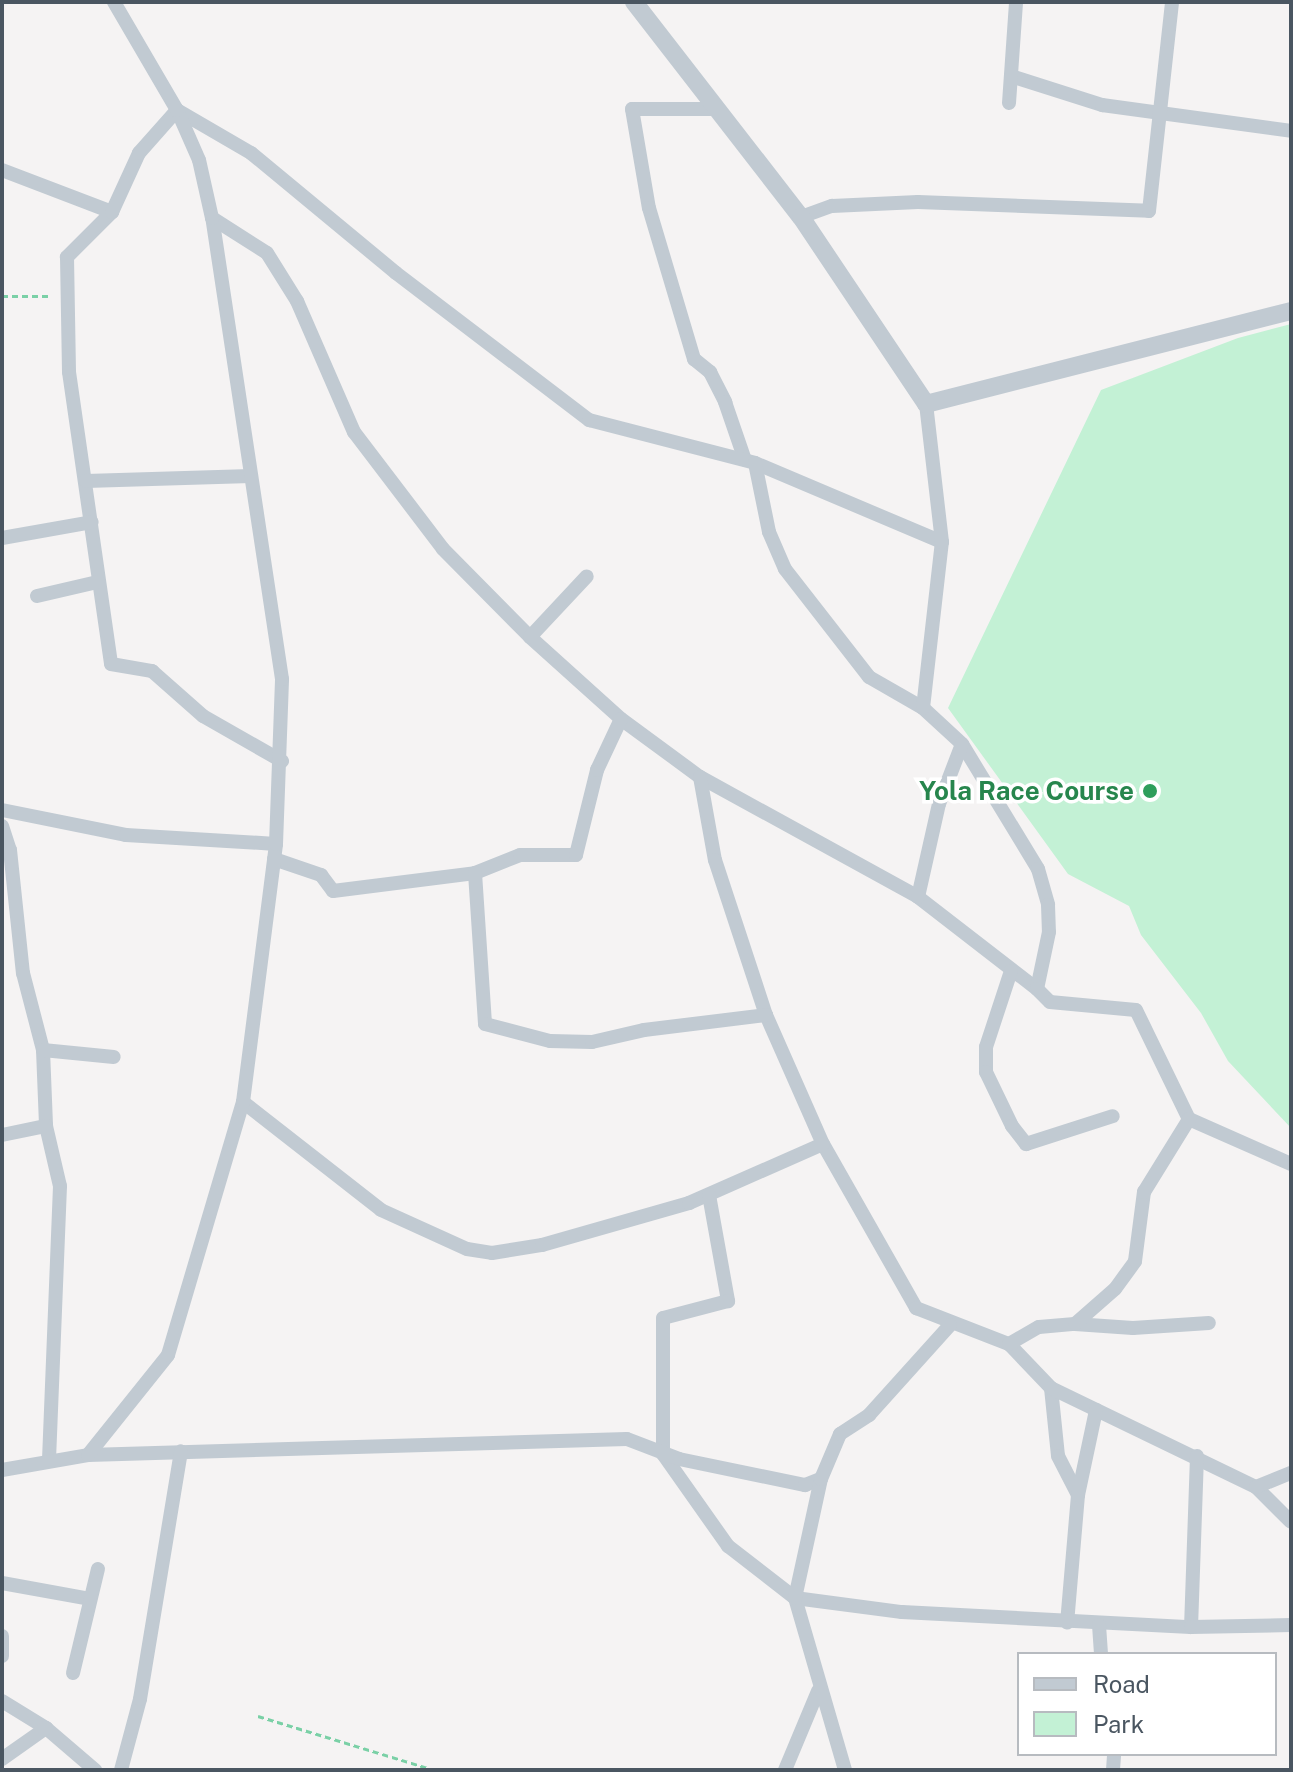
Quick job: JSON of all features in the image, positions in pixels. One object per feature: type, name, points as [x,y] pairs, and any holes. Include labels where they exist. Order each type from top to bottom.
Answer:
[{"type":"street","points":[[88,1455],[168,1355],[243,1102],[275,851],[282,761],[282,679],[212,218],[199,160],[177,110],[114,2]]},
{"type":"street","points":[[634,2],[801,217],[926,404],[942,542],[923,708]]},
{"type":"street","points":[[1009,103],[1016,2]]},
{"type":"street","points":[[801,217],[832,206],[918,202],[1149,211],[1172,2]]},
{"type":"street","points":[[1011,76],[1102,105],[1291,131]]},
{"type":"street","points":[[715,109],[632,109],[649,208],[694,359],[710,372],[720,392],[750,462],[769,532],[785,569],[869,677],[923,708],[962,744],[1038,869],[1048,905],[1049,932],[1037,989]]},
{"type":"street","points":[[177,110],[139,153],[112,212],[67,257],[69,372],[92,522],[97,582],[111,664],[152,671],[203,716],[282,761]]},
{"type":"street","points":[[177,110],[251,153],[409,283],[589,420],[750,462],[942,542]]},
{"type":"street","points":[[2,170],[112,212]]},
{"type":"street","points":[[212,218],[267,253],[297,301],[354,432],[443,549],[530,637],[621,719],[700,777],[918,897],[1050,1002],[1136,1010],[1189,1119],[1291,1164]]},
{"type":"street","points":[[926,404],[1291,311]]},
{"type":"street","points":[[86,481],[251,476]]},
{"type":"street","points":[[2,538],[92,522]]},
{"type":"street","points":[[530,637],[587,576]]},
{"type":"street","points":[[37,596],[97,582]]},
{"type":"street","points":[[2,810],[126,835],[275,851],[321,875],[333,891],[475,873],[520,855],[576,855],[597,770],[621,719]]},
{"type":"street","points":[[918,897],[939,804],[962,744]]},
{"type":"street","points":[[700,777],[715,860],[766,1015],[823,1144],[916,1308],[950,1325],[1009,1344],[1051,1388],[1256,1487],[1291,1522]]},
{"type":"street","points":[[2,826],[21,914],[23,973],[43,1050],[46,1126],[61,1203],[49,1459]]},
{"type":"street","points":[[475,873],[485,1024],[550,1041],[592,1042],[644,1030],[766,1015]]},
{"type":"street","points":[[1011,971],[986,1047],[986,1072],[1012,1126],[1026,1144],[1113,1116]]},
{"type":"street","points":[[43,1050],[114,1057]]},
{"type":"street","points":[[243,1102],[381,1210],[467,1249],[492,1253],[542,1245],[709,1195],[823,1144]]},
{"type":"street","points":[[1075,1324],[1115,1289],[1135,1261],[1144,1192],[1189,1119]]},
{"type":"street","points":[[2,1135],[46,1126]]},
{"type":"street","points":[[709,1195],[728,1301],[663,1318],[663,1454],[722,1540],[795,1598],[902,1612],[1099,1625],[1291,1625]]},
{"type":"street","points":[[1009,1344],[1039,1327],[1075,1324],[1133,1328],[1209,1323]]},
{"type":"street","points":[[845,1770],[818,1691],[795,1598],[821,1479],[840,1434],[869,1415],[950,1325]]},
{"type":"street","points":[[1051,1388],[1058,1456],[1078,1495]]},
{"type":"street","points":[[1067,1623],[1078,1495],[1096,1410]]},
{"type":"street","points":[[2,1470],[49,1459],[88,1455],[627,1439],[663,1454],[805,1485],[821,1479]]},
{"type":"street","points":[[121,1770],[140,1699],[181,1451]]},
{"type":"street","points":[[1191,1627],[1197,1456]]},
{"type":"street","points":[[1256,1487],[1291,1473]]},
{"type":"street","points":[[73,1673],[98,1569]]},
{"type":"street","points":[[2,1583],[90,1599]]},
{"type":"street","points":[[1099,1625],[1101,1652]]},
{"type":"street","points":[[2,1636],[2,1656]]},
{"type":"street","points":[[785,1770],[818,1691]]},
{"type":"street","points":[[2,1701],[46,1728],[95,1770]]},
{"type":"street","points":[[2,1759],[46,1728]]},
{"type":"path","points":[[2,296],[68,296]]},
{"type":"path","points":[[258,1716],[435,1770]]},
{"type":"green space","name":"Yola Race Course","points":[[1291,324],[1291,1128],[1228,1061],[1201,1013],[1141,935],[1129,906],[1068,874],[948,708],[1101,390],[1238,338]]},
{"type":"place","name":"Yola Race Course","points":[[1150,791]]}]
